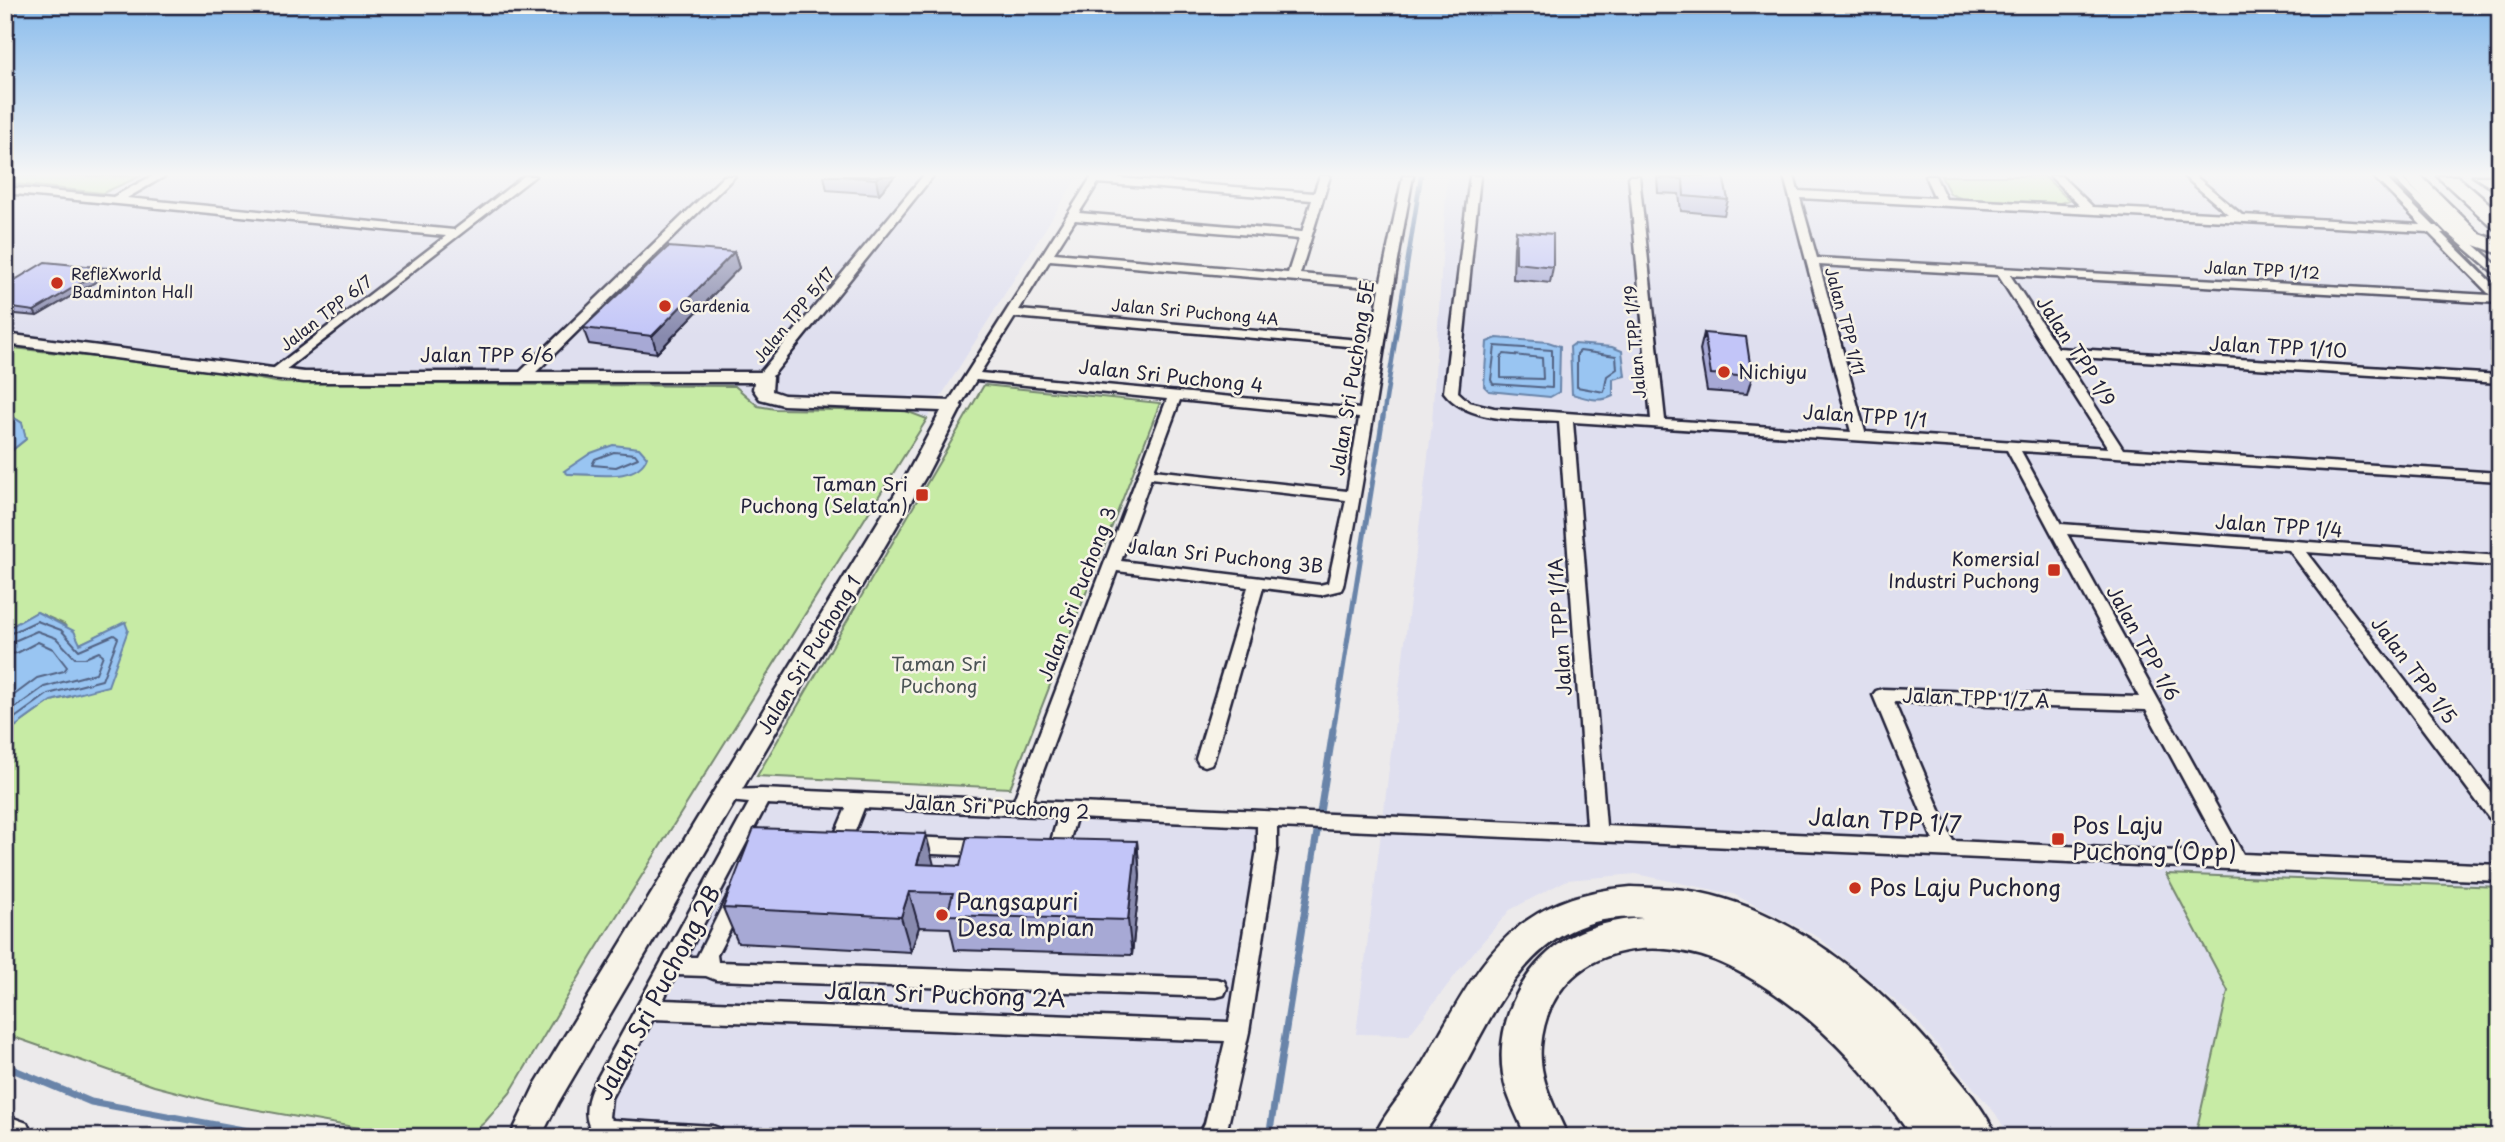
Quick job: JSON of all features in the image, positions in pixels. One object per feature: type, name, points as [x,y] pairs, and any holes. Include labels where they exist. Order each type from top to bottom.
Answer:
[{"type":"highway","points":[[2463,229],[2473,239],[2500,248]]},
{"type":"highway","points":[[1395,1137],[1423,1101],[1482,998],[1526,940],[1561,918],[1587,908],[1640,902],[1715,913],[1760,931],[1809,959],[1856,994],[1901,1039],[1976,1137]]},
{"type":"highway","points":[[1548,1137],[1529,1098],[1521,1048],[1522,1024],[1539,985],[1552,970],[1588,946],[1629,934],[1654,934],[1704,940],[1752,960],[1802,992],[1828,1012],[1872,1057],[1936,1137]]},
{"type":"highway","points":[[5,1135],[12,1137]]},
{"type":"street","points":[[416,229],[455,233]]},
{"type":"street","name":"Jalan TPP 6/7","points":[[275,374],[460,229]]},
{"type":"street","points":[[524,375],[675,229]]},
{"type":"street","name":"Jalan TPP 5/17","points":[[764,377],[885,229]]},
{"type":"street","name":"Jalan Sri Puchong 1","points":[[525,1137],[547,1093],[916,476],[953,406],[1063,229]]},
{"type":"street","points":[[1227,229],[1306,236]]},
{"type":"street","points":[[1293,277],[1308,229]]},
{"type":"street","name":"Jalan Sri Puchong 5E","points":[[1335,586],[1354,496],[1376,345],[1397,229]]},
{"type":"street","name":"Jalan TPP 1/1","points":[[1469,229],[1451,392],[1456,400],[1478,409],[1566,418],[2119,452],[2497,480]]},
{"type":"street","name":"Jalan TPP 1/19","points":[[1639,229],[1658,422]]},
{"type":"street","name":"Jalan TPP 1/11","points":[[1803,229],[1859,435]]},
{"type":"street","points":[[2430,229],[2500,298]]},
{"type":"street","points":[[2437,229],[2454,230],[2500,275]]},
{"type":"street","points":[[1046,256],[1386,285]]},
{"type":"street","name":"Jalan TPP 1/12","points":[[1812,261],[2500,298]]},
{"type":"street","name":"Jalan TPP 1/9","points":[[2002,272],[2119,452]]},
{"type":"street","name":"Jalan Sri Puchong 4A","points":[[1011,313],[1376,345]]},
{"type":"street","name":"Jalan TPP 6/6","points":[[5,339],[304,377],[764,377]]},
{"type":"street","name":"Jalan TPP 1/10","points":[[2054,352],[2500,379]]},
{"type":"street","name":"Jalan Sri Puchong 4","points":[[972,376],[1366,414]]},
{"type":"street","points":[[764,377],[762,389],[766,395],[783,400],[953,406]]},
{"type":"street","name":"Jalan Sri Puchong 3","points":[[1020,808],[1175,395]]},
{"type":"street","name":"Jalan TPP 1/1A","points":[[1566,418],[1597,833]]},
{"type":"street","name":"Jalan TPP 1/6","points":[[2011,445],[2238,862]]},
{"type":"street","points":[[1146,473],[1354,496]]},
{"type":"street","name":"Jalan TPP 1/4","points":[[2056,528],[2500,561]]},
{"type":"street","name":"Jalan TPP 1/5","points":[[2294,546],[2500,818]]},
{"type":"street","name":"Jalan Sri Puchong 3B","points":[[1111,565],[1320,590],[1335,586]]},
{"type":"street","points":[[1205,759],[1257,583]]},
{"type":"street","name":"Jalan TPP 1/7 A","points":[[1945,848],[1882,695],[2152,704]]},
{"type":"street","name":"Jalan Sri Puchong 2","points":[[726,794],[1273,820]]},
{"type":"street","name":"Jalan Sri Puchong 2B","points":[[713,1137],[610,1131],[601,1127],[596,1118],[600,1096],[762,796]]},
{"type":"street","points":[[841,843],[858,800]]},
{"type":"street","points":[[1069,810],[1051,851],[1085,852]]},
{"type":"street","points":[[1210,1137],[1216,1125],[1238,1032],[1273,820]]},
{"type":"street","name":"Jalan TPP 1/7","points":[[1273,820],[2500,873]]},
{"type":"street","points":[[815,842],[1003,849]]},
{"type":"street","points":[[708,967],[707,956],[747,878]]},
{"type":"street","points":[[672,966],[708,967],[716,971],[730,972],[1216,988]]},
{"type":"street","name":"Jalan Sri Puchong 2A","points":[[649,1009],[1238,1032]]},
{"type":"shaded area","points":[[5,229],[1045,229],[927,419],[906,411],[775,409],[758,406],[735,386],[281,383],[209,370],[5,347]]},
{"type":"shaded area","points":[[1444,229],[2435,229],[2500,294],[2500,887],[2167,874],[2228,991],[2195,1137],[2010,1137],[1995,1113],[1910,1013],[1818,937],[1733,894],[1636,874],[1567,880],[1510,910],[1409,1035],[1356,1034],[1432,424]]},
{"type":"shaded area","points":[[767,803],[1259,825],[1259,850],[1232,1025],[1208,1125],[1198,1137],[915,1137],[613,1124],[605,1116],[609,1097]]},
{"type":"green space","points":[[5,347],[209,370],[281,383],[735,386],[758,406],[775,409],[906,411],[927,419],[591,957],[510,1093],[485,1122],[467,1137],[409,1137],[219,1103],[154,1086],[5,1034],[5,734],[51,701],[72,696],[125,623],[80,644],[64,624],[37,612],[5,630],[5,456],[26,439],[22,423],[5,412]],"holes":[[[639,448],[612,475],[568,474]]]},
{"type":"green space","name":"Taman Sri Puchong","points":[[984,385],[1160,403],[1010,788],[757,776]]},
{"type":"green space","points":[[2166,874],[2500,887],[2500,1137],[2195,1137],[2228,991]]},
{"type":"water","points":[[1497,338],[1548,342],[1560,346],[1559,392],[1550,397],[1489,391],[1484,386],[1487,342]]},
{"type":"water","points":[[1574,344],[1612,347],[1622,351],[1625,376],[1613,379],[1613,396],[1598,399],[1572,394],[1570,347]]},
{"type":"water","points":[[5,412],[22,423],[26,439],[5,456]]},
{"type":"water","points":[[613,445],[639,448],[647,457],[634,471],[623,474],[568,474],[564,471],[591,453]]},
{"type":"water","points":[[37,612],[74,631],[80,644],[125,622],[128,630],[108,686],[51,701],[5,734],[5,630]]},
{"type":"building","points":[[1516,231],[1553,234],[1553,267],[1516,263]]},
{"type":"building","points":[[668,247],[734,252],[652,336],[583,328]]},
{"type":"building","name":"RefleXworld Badminton Hall","points":[[45,262],[106,268],[34,311],[5,307],[5,286]]},
{"type":"building","points":[[1704,333],[1746,337],[1752,377],[1711,374]]},
{"type":"building","points":[[754,828],[926,834],[917,864],[960,866],[967,837],[1137,841],[1128,920],[947,915],[953,893],[909,892],[901,917],[723,908]]},
{"type":"waterway","points":[[1383,418],[1413,229]]},
{"type":"waterway","points":[[1333,732],[1383,416]]},
{"type":"waterway","points":[[1269,1137],[1333,730]]},
{"type":"waterway","points":[[5,1066],[91,1102],[282,1137]]},
{"type":"tram line","points":[[2442,229],[2500,289]]},
{"type":"place","name":"RefleXworld Badminton Hall","points":[[57,283]]},
{"type":"place","name":"Gardenia","points":[[665,306]]},
{"type":"place","name":"Nichiyu","points":[[1724,372]]},
{"type":"place","name":"Taman Sri Puchong (Selatan)","points":[[922,495]]},
{"type":"place","name":"Komersial Industri Puchong","points":[[2054,570]]},
{"type":"place","name":"Pos Laju Puchong (Opp)","points":[[2058,839]]},
{"type":"place","name":"Pos Laju Puchong","points":[[1855,888]]},
{"type":"place","name":"Pangsapuri Desa Impian","points":[[942,915]]}]
